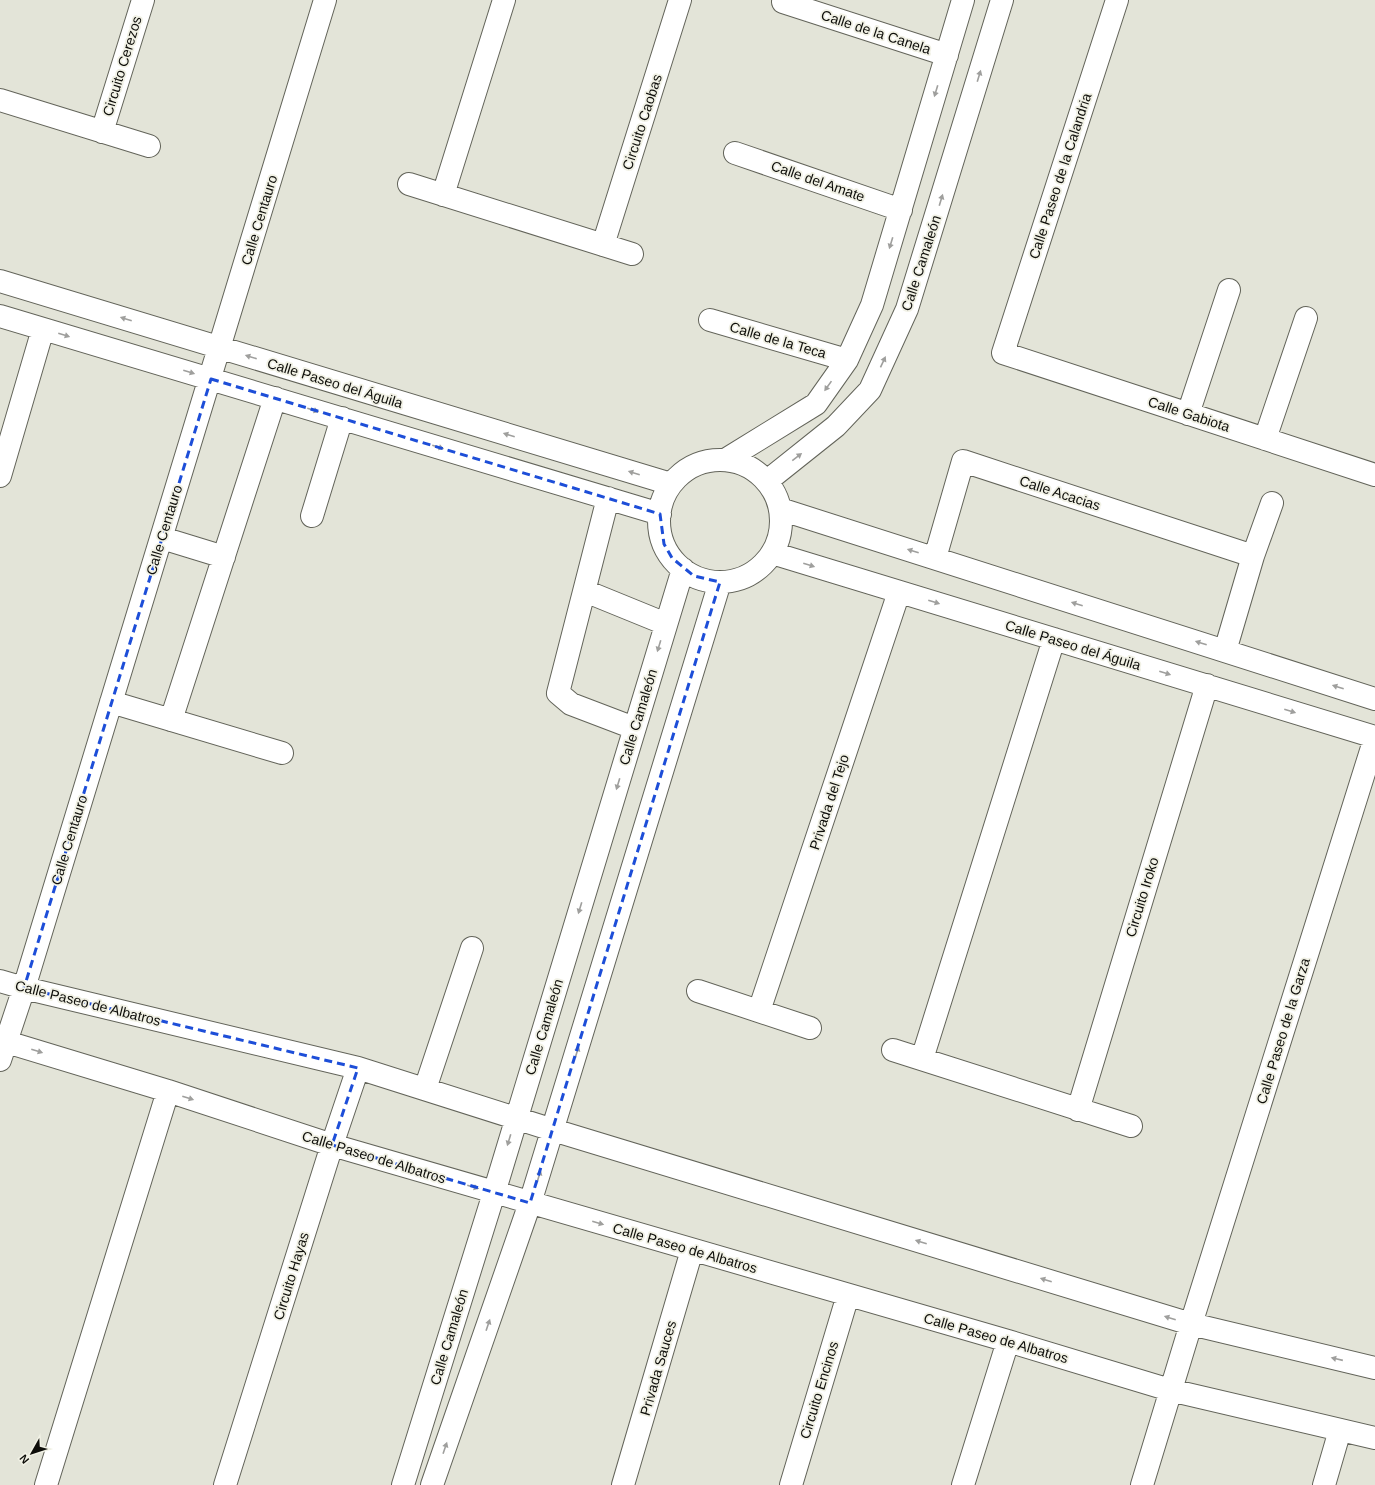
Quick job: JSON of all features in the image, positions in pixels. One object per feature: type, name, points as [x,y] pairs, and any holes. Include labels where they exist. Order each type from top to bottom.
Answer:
[{"type":"street","name":"Circuito Cerezos","points":[[102,132],[143,0]]},
{"type":"street","name":"Calle Centauro","points":[[2,1047],[24,988],[211,379],[325,0]]},
{"type":"street","points":[[443,194],[504,0]]},
{"type":"street","name":"Circuito Caobas","points":[[603,245],[680,0]]},
{"type":"street","points":[[725,460],[816,404],[846,360],[872,305],[963,0]]},
{"type":"street","name":"Calle Camaleón","points":[[767,481],[836,426],[870,390],[908,309],[1002,0]]},
{"type":"street","name":"Calle Paseo de la Calandria","points":[[1004,353],[1117,0]]},
{"type":"street","name":"Calle de la Canela","points":[[783,2],[946,55]]},
{"type":"street","points":[[0,100],[149,146]]},
{"type":"street","name":"Calle del Amate","points":[[735,153],[901,210]]},
{"type":"street","points":[[409,184],[632,254]]},
{"type":"street","name":"Calle Paseo del Águila","points":[[0,281],[671,484]]},
{"type":"street","points":[[1188,414],[1229,290]]},
{"type":"street","points":[[0,316],[660,514]]},
{"type":"street","points":[[1265,439],[1306,318]]},
{"type":"street","name":"Calle de la Teca","points":[[710,320],[846,360]]},
{"type":"street","points":[[0,476],[43,329]]},
{"type":"street","name":"Calle Gabiota","points":[[1004,353],[1375,476]]},
{"type":"street","points":[[171,720],[275,398]]},
{"type":"street","points":[[312,516],[342,418]]},
{"type":"street","points":[[710,460],[725,460],[741,463],[755,470],[767,481],[775,494],[780,509],[781,524],[779,540],[772,553],[762,565],[750,574],[736,580],[720,582],[701,578],[683,569],[672,558],[664,544],[660,529],[660,514],[663,498],[671,484],[681,473],[694,465],[710,460]]},
{"type":"street","name":"Calle Acacias","points":[[935,558],[964,461],[1253,556]]},
{"type":"street","points":[[608,498],[558,693],[571,704],[634,728]]},
{"type":"street","points":[[1225,651],[1253,556],[1272,503]]},
{"type":"street","points":[[780,509],[1375,699]]},
{"type":"street","points":[[162,538],[224,557]]},
{"type":"street","name":"Calle Paseo del Águila","points":[[772,553],[1375,738]]},
{"type":"street","name":"Calle Camaleón","points":[[403,1485],[494,1193],[683,569]]},
{"type":"street","points":[[432,1485],[530,1203],[720,582]]},
{"type":"street","points":[[585,591],[666,624]]},
{"type":"street","name":"Privada del Tejo","points":[[759,1011],[899,592]]},
{"type":"street","points":[[922,1059],[1054,639]]},
{"type":"street","name":"Circuito Iroko","points":[[1078,1110],[1206,685]]},
{"type":"street","points":[[111,702],[282,752]]},
{"type":"street","name":"Calle Paseo de la Garza","points":[[1142,1485],[1170,1390],[1375,738]]},
{"type":"street","points":[[425,1089],[472,948]]},
{"type":"street","name":"Calle Paseo de Albatros","points":[[0,981],[358,1068],[553,1130],[1191,1324],[1375,1368]]},
{"type":"street","points":[[698,991],[810,1028]]},
{"type":"street","name":"Calle Paseo de Albatros","points":[[2,1047],[168,1091],[332,1145],[1008,1341],[1170,1390],[1375,1438]]},
{"type":"street","points":[[893,1050],[1131,1126]]},
{"type":"street","name":"Circuito Hayas","points":[[225,1485],[332,1145],[358,1068]]},
{"type":"street","points":[[46,1485],[168,1091]]},
{"type":"street","name":"Privada Sauces","points":[[623,1485],[692,1250]]},
{"type":"street","name":"Circuito Encinos","points":[[790,1485],[848,1295]]},
{"type":"street","points":[[964,1485],[1008,1341]]},
{"type":"street","points":[[1324,1485],[1340,1430]]},
{"type":"highlighted area","points":[[211,379],[660,514],[664,544],[672,558],[694,576],[720,582],[530,1203],[332,1145],[358,1068],[24,988]]}]
